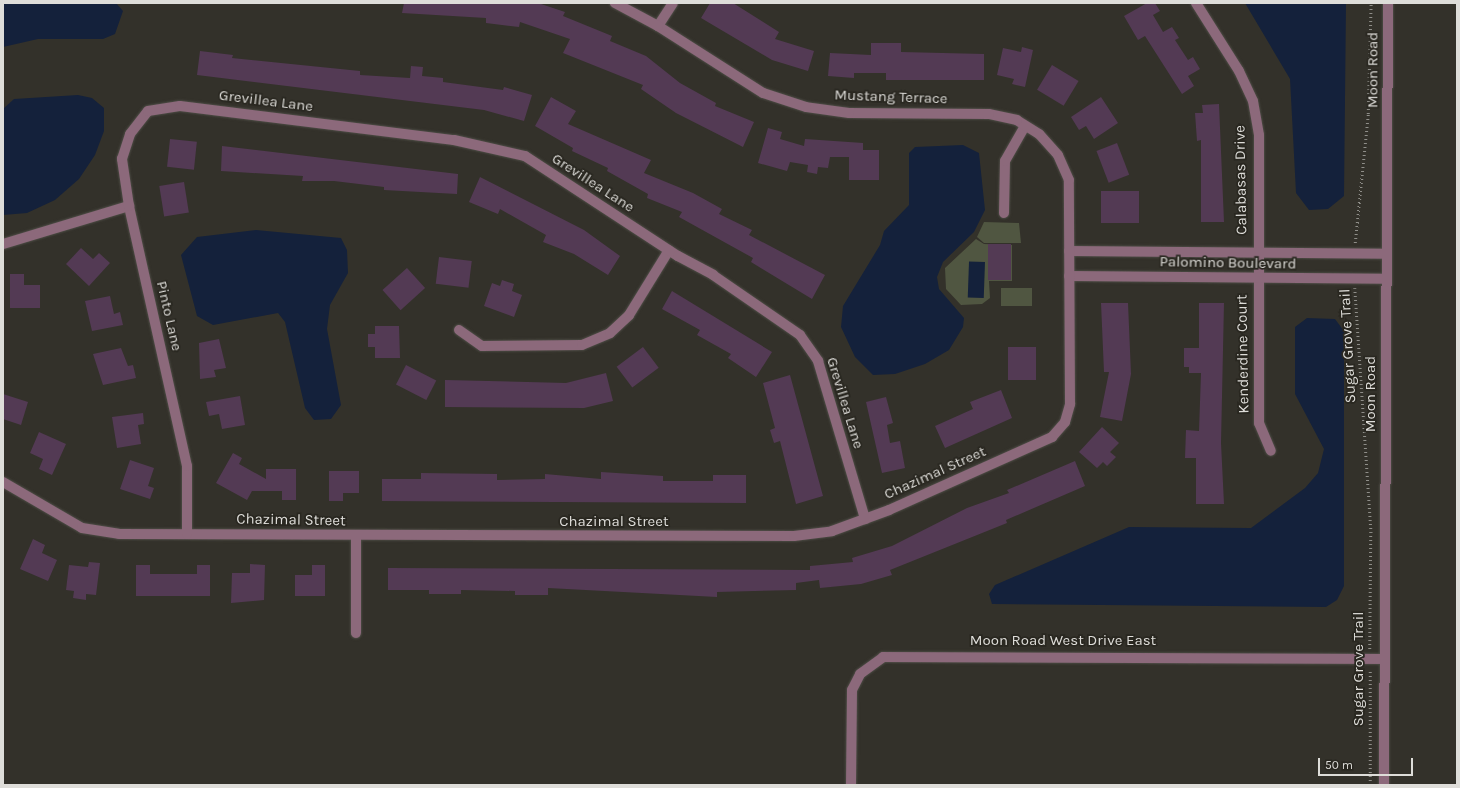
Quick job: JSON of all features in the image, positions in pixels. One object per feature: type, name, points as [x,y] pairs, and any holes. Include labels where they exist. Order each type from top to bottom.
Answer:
[{"type":"street","name":"Mustang Terrace","points":[[615,3],[658,26],[763,94],[806,107],[849,113],[989,114],[1025,126],[1039,134],[1058,156],[1069,180],[1069,276]]},
{"type":"street","points":[[658,26],[673,3]]},
{"type":"street","name":"Calabasas Drive","points":[[1196,3],[1239,70],[1253,101],[1259,135],[1257,278]]},
{"type":"street","name":"Moon Road","points":[[1384,785],[1388,3]]},
{"type":"street","name":"Grevillea Lane","points":[[148,111],[180,106],[491,146],[525,156],[669,250],[713,275],[800,335],[818,361],[865,519]]},
{"type":"street","name":"Pinto Lane","points":[[148,111],[130,134],[122,159],[129,206],[187,466],[187,534]]},
{"type":"street","points":[[1004,213],[1005,161],[1025,126]]},
{"type":"street","points":[[3,244],[129,206]]},
{"type":"street","points":[[460,330],[482,346],[582,345],[610,333],[629,315],[669,250]]},
{"type":"street","name":"Palomino Boulevard","points":[[1070,251],[1386,254]]},
{"type":"street","name":"Palomino Boulevard","points":[[1069,276],[1386,279]]},
{"type":"street","name":"Chazimal Street","points":[[3,482],[82,528],[119,534],[356,536],[794,536],[832,531],[865,519],[1052,437],[1065,422],[1070,404],[1069,276]]},
{"type":"street","name":"Kenderdine Court","points":[[1257,278],[1259,423],[1271,451]]},
{"type":"street","points":[[356,536],[356,633]]},
{"type":"street","name":"Moon Road West Drive East","points":[[851,785],[852,690],[860,674],[883,657],[1385,659]]},
{"type":"path","points":[[1355,254],[1368,114],[1371,3]]},
{"type":"path","name":"Sugar Grove Trail","points":[[1355,279],[1371,532],[1370,785]]},
{"type":"green space","points":[[984,222],[1019,223],[1021,243],[984,243],[977,237]]},
{"type":"green space","points":[[976,239],[984,244],[1012,245],[1012,281],[989,281],[990,298],[982,304],[961,305],[946,289],[945,268]]},
{"type":"green space","points":[[1001,288],[1032,288],[1032,306],[1001,306]]},
{"type":"water","points":[[3,3],[116,3],[123,11],[115,34],[103,39],[38,39],[3,47]]},
{"type":"water","points":[[1245,3],[1346,3],[1344,196],[1328,209],[1309,210],[1296,193],[1290,79]]},
{"type":"water","points":[[78,95],[92,98],[104,108],[104,131],[95,155],[79,179],[55,200],[27,213],[3,215],[3,109],[14,99]]},
{"type":"water","points":[[963,145],[979,153],[985,210],[974,232],[943,262],[937,277],[939,289],[964,318],[963,327],[949,350],[925,364],[895,374],[873,375],[855,357],[841,327],[843,306],[880,245],[884,231],[909,205],[909,153],[915,147]]},
{"type":"water","points":[[256,230],[341,238],[347,250],[348,273],[330,305],[327,329],[341,405],[331,419],[314,420],[305,408],[285,322],[278,313],[213,325],[197,316],[181,255],[197,237]]},
{"type":"water","points":[[969,261],[985,262],[984,298],[968,297]]},
{"type":"water","points":[[1307,318],[1335,319],[1344,331],[1344,586],[1337,600],[1326,607],[992,604],[989,594],[995,585],[1129,527],[1251,528],[1305,488],[1318,473],[1324,449],[1295,394],[1295,327]]},
{"type":"building","points":[[404,3],[538,3],[565,12],[563,16],[612,36],[610,41],[646,56],[680,83],[716,103],[715,106],[754,122],[743,147],[676,113],[641,89],[643,85],[563,53],[570,39],[520,22],[519,27],[486,23],[486,18],[402,13]]},
{"type":"building","points":[[710,3],[733,3],[779,32],[775,39],[814,51],[808,71],[772,60],[701,18]]},
{"type":"building","points":[[1147,3],[1155,3],[1160,11],[1153,15],[1163,32],[1172,27],[1179,38],[1175,40],[1188,60],[1193,57],[1200,69],[1188,76],[1194,86],[1182,94],[1145,36],[1138,40],[1124,16]]},
{"type":"building","points":[[871,43],[901,43],[901,52],[984,54],[984,80],[886,80],[886,73],[854,73],[854,78],[828,76],[830,53],[871,55]]},
{"type":"building","points":[[1022,47],[1033,50],[1025,87],[1012,84],[1014,79],[997,75],[1003,48],[1021,52]]},
{"type":"building","points":[[200,51],[233,55],[232,58],[360,71],[360,75],[410,78],[411,66],[423,67],[422,76],[443,78],[443,82],[503,90],[504,87],[532,95],[524,121],[484,110],[197,75]]},
{"type":"building","points":[[1052,65],[1079,81],[1064,106],[1037,90]]},
{"type":"building","points":[[551,97],[576,111],[568,124],[651,160],[644,173],[693,193],[722,209],[719,214],[752,230],[749,235],[825,275],[812,299],[751,262],[753,258],[679,217],[682,212],[647,198],[648,194],[607,171],[608,168],[572,151],[573,148],[535,126]]},
{"type":"building","points":[[1101,97],[1118,123],[1094,139],[1086,126],[1079,130],[1071,117]]},
{"type":"building","points":[[1219,104],[1224,222],[1201,222],[1201,140],[1197,141],[1195,113],[1203,113],[1202,105]]},
{"type":"building","points":[[768,128],[782,132],[780,139],[804,146],[805,139],[863,143],[863,150],[879,150],[879,180],[849,180],[849,157],[830,157],[828,168],[818,167],[817,174],[807,172],[808,165],[790,162],[787,171],[758,163]]},
{"type":"building","points":[[170,139],[197,142],[194,170],[167,167]]},
{"type":"building","points":[[1117,143],[1129,175],[1109,183],[1096,151]]},
{"type":"building","points":[[222,146],[458,174],[457,194],[384,190],[384,187],[334,181],[302,181],[303,176],[221,171]]},
{"type":"building","points":[[480,177],[584,230],[620,256],[608,275],[574,254],[543,242],[546,235],[500,209],[498,214],[469,202]]},
{"type":"building","points":[[184,182],[189,213],[164,217],[159,186]]},
{"type":"building","points":[[1101,191],[1139,191],[1139,223],[1101,223]]},
{"type":"building","points":[[988,244],[1011,244],[1011,280],[988,280]]},
{"type":"building","points":[[81,248],[93,259],[99,253],[110,263],[89,286],[66,264]]},
{"type":"building","points":[[439,257],[472,261],[468,288],[436,284]]},
{"type":"building","points":[[407,268],[425,288],[401,310],[382,290]]},
{"type":"building","points":[[10,274],[24,274],[24,285],[40,285],[40,308],[10,308]]},
{"type":"building","points":[[502,280],[514,284],[512,291],[522,295],[514,317],[484,306],[492,283],[500,286]]},
{"type":"building","points":[[672,291],[772,352],[756,377],[728,358],[731,354],[697,335],[700,330],[662,309]]},
{"type":"building","points":[[110,296],[114,314],[120,312],[123,325],[92,331],[85,301]]},
{"type":"building","points":[[1101,303],[1128,303],[1131,374],[1122,421],[1100,417],[1109,372],[1104,372]]},
{"type":"building","points":[[1199,303],[1224,303],[1221,443],[1224,504],[1196,504],[1196,458],[1185,458],[1186,430],[1199,431],[1201,373],[1189,373],[1189,367],[1184,367],[1184,348],[1199,348]]},
{"type":"building","points":[[375,326],[399,326],[400,358],[375,358],[375,347],[368,347],[368,334],[375,334]]},
{"type":"building","points":[[219,339],[226,368],[214,370],[216,377],[200,379],[199,343]]},
{"type":"building","points":[[643,347],[659,368],[632,388],[617,367]]},
{"type":"building","points":[[1008,347],[1036,347],[1036,380],[1008,380]]},
{"type":"building","points":[[121,348],[128,366],[133,365],[136,378],[103,385],[93,354]]},
{"type":"building","points":[[406,365],[436,380],[426,400],[396,385]]},
{"type":"building","points":[[606,373],[613,401],[584,408],[445,407],[445,380],[566,383]]},
{"type":"building","points":[[790,375],[823,496],[796,504],[780,441],[774,443],[770,430],[775,428],[763,383]]},
{"type":"building","points":[[1001,390],[1012,418],[945,448],[935,426],[973,409],[970,402]]},
{"type":"building","points":[[3,394],[28,402],[21,425],[3,419]]},
{"type":"building","points":[[240,396],[245,425],[222,429],[219,414],[209,416],[206,402]]},
{"type":"building","points":[[886,397],[893,423],[887,425],[890,443],[900,441],[905,468],[882,473],[866,402]]},
{"type":"building","points":[[143,413],[144,424],[138,425],[141,444],[117,448],[112,417]]},
{"type":"building","points":[[1102,427],[1119,443],[1110,452],[1116,457],[1107,466],[1103,462],[1097,468],[1079,452]]},
{"type":"building","points":[[39,432],[66,444],[52,475],[39,469],[43,459],[30,453]]},
{"type":"building","points":[[233,453],[242,458],[239,464],[266,479],[266,469],[296,469],[296,500],[282,500],[282,491],[252,491],[247,500],[216,483]]},
{"type":"building","points":[[130,460],[154,468],[148,486],[154,488],[150,499],[120,489]]},
{"type":"building","points":[[1075,461],[1085,486],[1006,520],[1007,523],[890,570],[892,575],[861,584],[820,588],[819,580],[796,583],[796,590],[717,592],[717,597],[548,588],[548,595],[515,595],[515,591],[461,590],[461,594],[429,594],[429,590],[388,590],[388,568],[810,570],[810,566],[853,562],[852,558],[892,546],[967,508],[1009,493],[1007,490]]},
{"type":"building","points":[[329,471],[359,471],[359,493],[343,493],[343,501],[329,501]]},
{"type":"building","points":[[601,472],[663,476],[663,481],[713,481],[713,475],[746,475],[746,503],[382,501],[382,479],[421,479],[421,473],[497,474],[497,480],[545,479],[545,474],[601,479]]},
{"type":"building","points":[[33,539],[45,545],[42,553],[57,560],[48,581],[20,569]]},
{"type":"building","points":[[89,562],[100,563],[96,595],[86,594],[86,600],[73,598],[74,591],[66,590],[69,565],[88,567]]},
{"type":"building","points":[[250,564],[265,565],[264,600],[231,603],[232,573],[250,573]]},
{"type":"building","points":[[136,565],[150,565],[150,574],[197,574],[197,565],[210,565],[210,596],[136,596]]},
{"type":"building","points":[[312,565],[325,565],[325,596],[295,596],[295,575],[312,575]]}]
